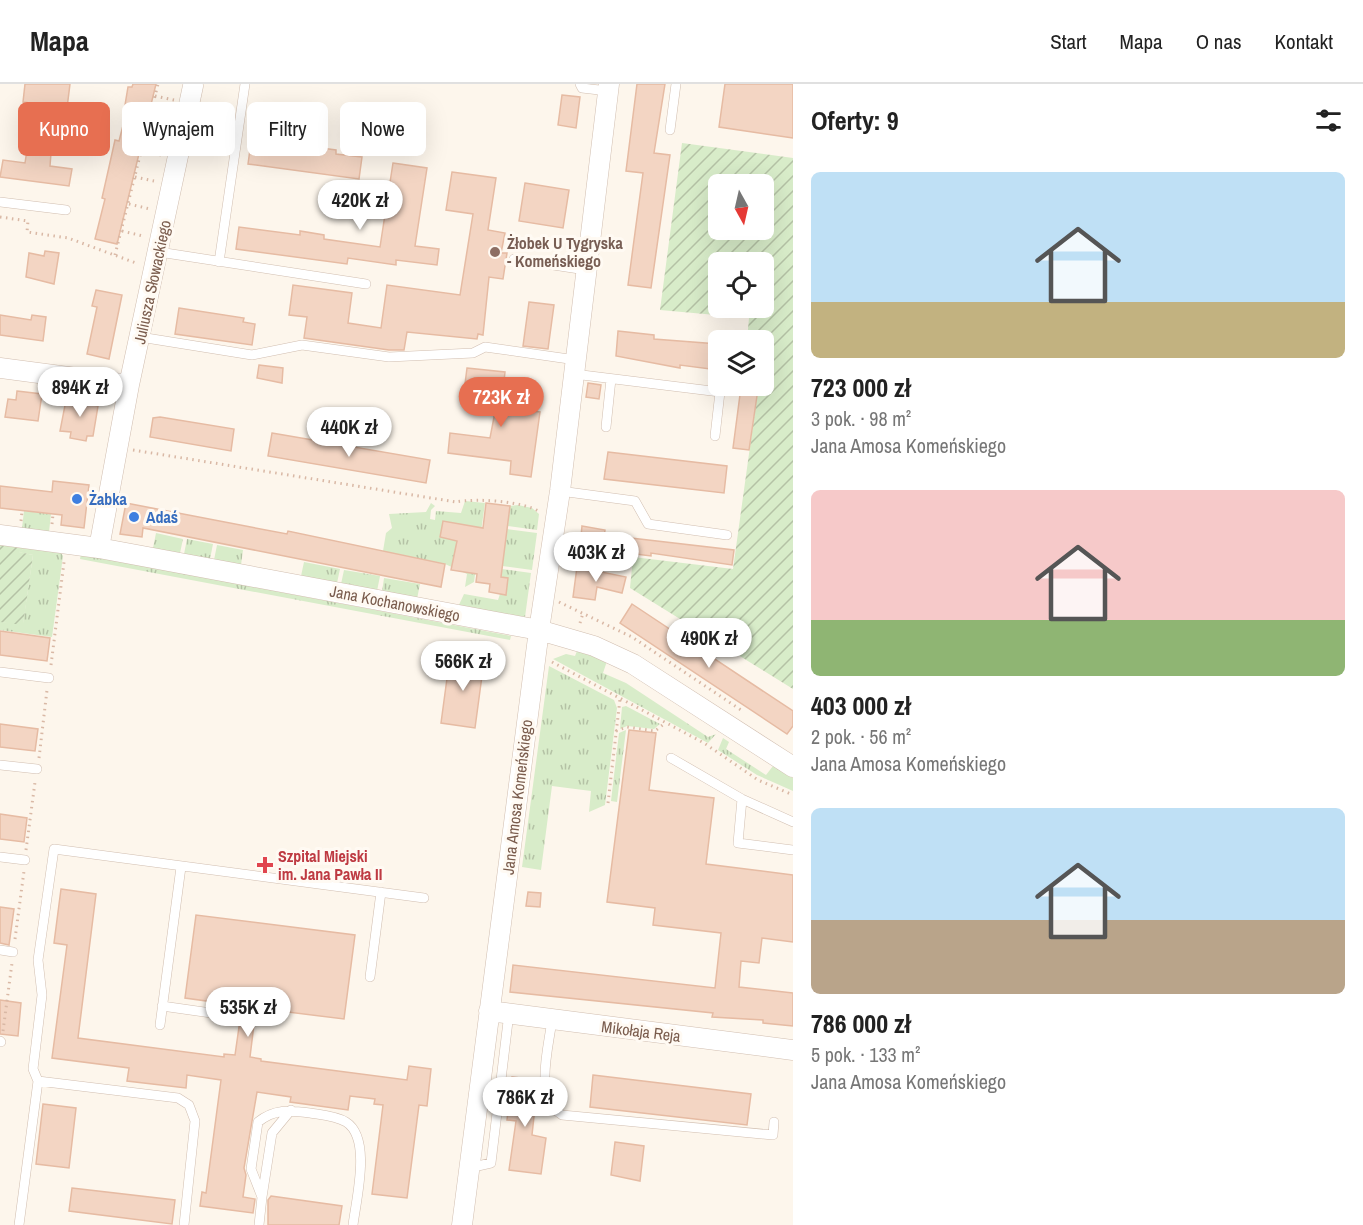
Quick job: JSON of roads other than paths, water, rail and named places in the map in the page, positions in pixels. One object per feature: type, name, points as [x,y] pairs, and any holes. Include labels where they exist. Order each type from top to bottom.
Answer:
[{"type":"street","name":"Juliusza Słowackiego","points":[[99,548],[129,385],[193,85]]},
{"type":"street","name":"Jana Amosa Komeńskiego","points":[[462,1225],[469,1168],[499,1012],[539,630],[561,491],[609,88]]},
{"type":"street","points":[[0,368],[129,385]]},
{"type":"street","name":"Jana Kochanowskiego","points":[[0,535],[99,548],[539,630],[594,646],[633,664],[793,767]]},
{"type":"street","name":"Mikołaja Reja","points":[[499,1012],[793,1050]]},
{"type":"lane","points":[[219,262],[245,84]]},
{"type":"lane","points":[[580,84],[582,88],[609,88]]},
{"type":"lane","points":[[670,130],[676,84]]},
{"type":"lane","points":[[0,202],[66,210]]},
{"type":"lane","points":[[514,259],[586,270]]},
{"type":"lane","points":[[157,260],[219,262],[366,284]]},
{"type":"lane","points":[[140,337],[252,355],[302,345],[389,357],[473,353],[485,347],[575,367],[611,379],[720,392],[715,436]]},
{"type":"lane","points":[[606,427],[611,379]]},
{"type":"lane","points":[[561,491],[635,501],[648,524],[727,535]]},
{"type":"lane","points":[[0,672],[49,678]]},
{"type":"lane","points":[[672,758],[742,799],[793,822]]},
{"type":"lane","points":[[0,765],[37,769]]},
{"type":"lane","points":[[742,799],[738,843],[793,850]]},
{"type":"lane","points":[[20,1225],[38,1081],[33,1069],[42,995],[38,960],[54,849],[424,898]]},
{"type":"lane","points":[[0,857],[25,860]]},
{"type":"lane","points":[[160,1025],[181,867]]},
{"type":"lane","points":[[370,977],[381,892]]},
{"type":"lane","points":[[0,950],[13,952]]},
{"type":"lane","points":[[162,1006],[232,1016]]},
{"type":"lane","points":[[552,1019],[546,1095],[554,1110],[562,1115],[773,1135],[774,1122]]},
{"type":"lane","points":[[38,1081],[178,1098],[189,1105],[195,1121],[184,1225]]},
{"type":"lane","points":[[259,1225],[272,1132],[291,1110]]},
{"type":"lane","points":[[262,1197],[251,1169],[258,1122],[270,1112],[291,1110],[329,1116],[348,1122],[358,1137],[361,1152],[353,1225]]},
{"type":"place","name":"Żłobek U Tygryska - Komeńskiego","points":[[495,252]]},
{"type":"place","name":"Żabka","points":[[77,499]]},
{"type":"place","name":"Adaś","points":[[134,517]]},
{"type":"place","name":"Szpital Miejski im. Jana Pawła II","points":[[265,865]]}]
